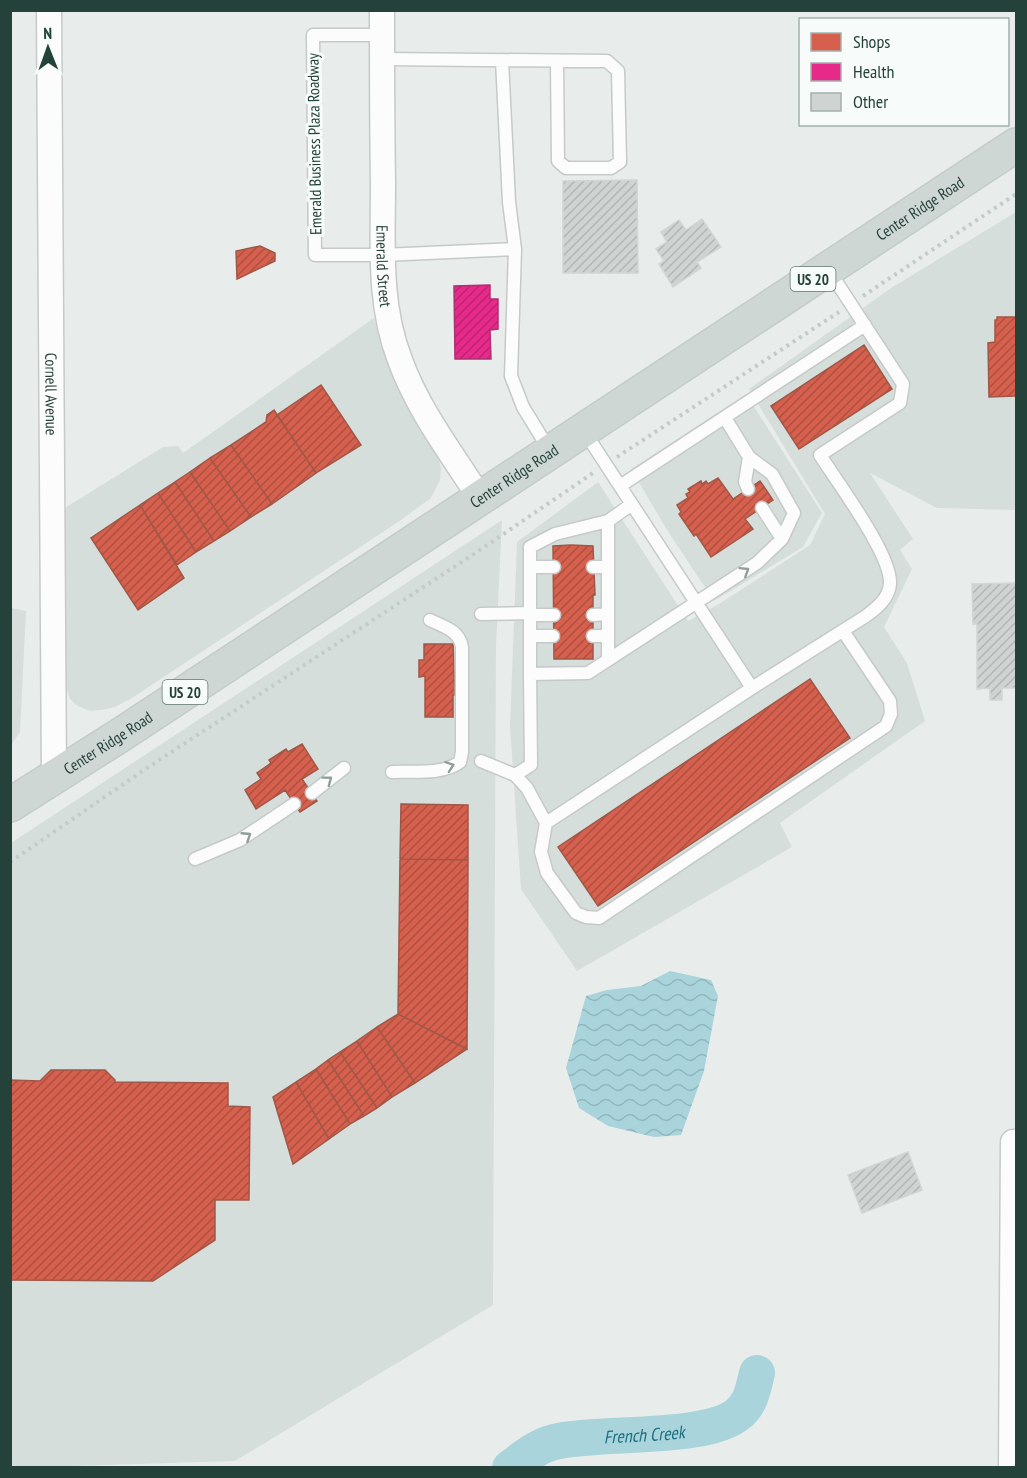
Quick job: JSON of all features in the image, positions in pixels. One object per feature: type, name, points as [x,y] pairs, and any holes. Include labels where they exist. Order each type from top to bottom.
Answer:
[{"type":"main road","name":"Center Ridge Road","points":[[10,805],[1017,145]]},
{"type":"street","name":"Cornell Avenue","points":[[49,10],[54,778]]},
{"type":"street","name":"Emerald Street","points":[[382,10],[383,255],[387,315],[399,360],[419,403],[480,498]]},
{"type":"street","points":[[1011,1467],[1013,1143]]},
{"type":"lane","name":"Emerald Business Plaza Roadway","points":[[382,35],[313,35],[315,255],[383,255]]},
{"type":"lane","points":[[382,59],[607,61],[618,71],[620,162],[611,168],[566,168],[558,161],[557,61]]},
{"type":"lane","points":[[502,60],[515,249],[511,376],[523,408],[550,452]]},
{"type":"lane","points":[[383,255],[515,249]]},
{"type":"lane","points":[[546,823],[843,631],[878,606],[886,596],[890,583],[884,555],[820,455],[900,403],[903,384],[828,269]]},
{"type":"lane","points":[[620,486],[865,325]]},
{"type":"lane","points":[[530,674],[588,673],[757,563],[782,539],[795,513],[772,474],[749,457],[725,418]]},
{"type":"lane","points":[[583,430],[752,688]]},
{"type":"lane","points":[[748,489],[745,483],[749,457]]},
{"type":"lane","points":[[515,775],[531,765],[530,547],[555,534],[608,520],[632,504]]},
{"type":"lane","points":[[762,508],[782,539]]},
{"type":"lane","points":[[608,520],[608,660]]},
{"type":"lane","points":[[530,567],[554,567]]},
{"type":"lane","points":[[593,567],[608,567]]},
{"type":"lane","points":[[481,614],[554,615]]},
{"type":"lane","points":[[593,615],[608,614]]},
{"type":"lane","points":[[392,771],[453,767],[460,762],[462,752],[462,646],[460,637],[454,632],[430,620]]},
{"type":"lane","points":[[481,761],[515,775],[527,788],[546,823],[541,852],[547,873],[576,913],[599,918],[886,726],[891,714],[890,701],[843,631]]},
{"type":"lane","points":[[530,636],[553,636]]},
{"type":"lane","points":[[593,636],[608,636]]},
{"type":"lane","points":[[312,793],[344,768]]},
{"type":"lane","points":[[195,859],[240,840],[294,804]]},
{"type":"path","points":[[10,862],[135,776],[1017,194]]},
{"type":"shaded area","points":[[1016,212],[1016,510],[937,508],[870,473],[913,539],[900,550],[912,569],[884,627],[907,663],[925,721],[780,823],[792,847],[577,971],[521,889],[510,726],[517,542],[598,482],[688,621],[719,604],[810,545],[825,514],[749,389],[891,288]]},
{"type":"shaded area","points":[[374,318],[387,360],[402,392],[433,443],[438,457],[441,468],[440,480],[431,498],[132,698],[115,707],[102,710],[90,711],[76,705],[70,699],[63,678],[60,511],[163,447],[178,446],[183,453]]},
{"type":"shaded area","points":[[746,394],[822,513],[803,547],[714,601],[667,530],[631,469]]},
{"type":"shaded area","points":[[502,520],[496,646],[493,1305],[235,1461],[11,1468],[11,843]]},
{"type":"shaded area","points":[[11,608],[26,611],[20,732],[11,745]]},
{"type":"water","points":[[670,971],[711,980],[718,996],[704,1071],[681,1135],[654,1137],[608,1126],[579,1108],[566,1068],[586,996],[607,990],[641,986]]},
{"type":"building: Shops","points":[[260,246],[275,253],[275,261],[237,279],[236,251]]},
{"type":"building: Shops","points":[[997,317],[1016,317],[1016,396],[989,397],[988,343],[995,342]]},
{"type":"building: Shops","points":[[864,345],[892,389],[799,449],[771,406]]},
{"type":"building: Shops","points":[[321,385],[361,445],[316,473],[277,415]]},
{"type":"building: Shops","points":[[274,410],[316,473],[272,504],[231,445],[266,422],[267,415]]},
{"type":"building: Shops","points":[[231,445],[272,504],[251,517],[210,458]]},
{"type":"building: Shops","points":[[210,458],[251,517],[230,531],[190,472]]},
{"type":"building: Shops","points":[[190,472],[230,531],[214,541],[175,482]]},
{"type":"building: Shops","points":[[718,478],[733,499],[760,481],[773,500],[745,519],[753,529],[711,557],[679,514],[681,512],[677,505],[688,498],[686,494],[690,492],[688,489],[701,481],[702,484],[706,481],[708,484]]},
{"type":"building: Shops","points":[[175,482],[214,541],[196,552],[158,493]]},
{"type":"building: Shops","points":[[158,493],[196,552],[177,565],[140,505]]},
{"type":"building: Shops","points":[[140,505],[184,578],[138,610],[91,538]]},
{"type":"building: Shops","points":[[553,546],[593,546],[595,595],[593,595],[593,659],[554,659]]},
{"type":"building: Shops","points":[[424,644],[453,644],[455,695],[453,695],[453,717],[425,717],[425,676],[419,677],[419,660],[424,660]]},
{"type":"building: Shops","points":[[810,679],[850,738],[598,906],[558,847]]},
{"type":"building: Shops","points":[[302,744],[318,769],[302,779],[317,801],[300,812],[285,790],[256,809],[245,790],[261,779],[257,773],[271,763],[269,760],[286,749],[288,752]]},
{"type":"building: Shops","points":[[401,804],[468,805],[468,860],[400,859]]},
{"type":"building: Shops","points":[[400,859],[468,860],[467,1049],[398,1014]]},
{"type":"building: Shops","points":[[398,1014],[467,1049],[415,1083],[377,1027]]},
{"type":"building: Shops","points":[[377,1027],[415,1083],[392,1097],[357,1041]]},
{"type":"building: Shops","points":[[357,1041],[392,1097],[377,1108],[340,1052]]},
{"type":"building: Shops","points":[[340,1052],[377,1108],[364,1116],[328,1060]]},
{"type":"building: Shops","points":[[328,1060],[364,1116],[350,1124],[316,1069]]},
{"type":"building: Shops","points":[[316,1069],[350,1124],[329,1139],[296,1082]]},
{"type":"building: Shops","points":[[51,1070],[105,1070],[115,1082],[228,1083],[228,1106],[250,1107],[249,1200],[215,1200],[215,1240],[153,1281],[10,1280],[10,1080],[40,1081]]},
{"type":"building: Shops","points":[[296,1082],[329,1139],[293,1164],[273,1097]]},
{"type":"building: Health","points":[[490,285],[490,299],[498,299],[498,329],[490,330],[491,359],[455,359],[454,286]]},
{"type":"building: Other","points":[[637,180],[638,273],[563,273],[563,181]]},
{"type":"building: Other","points":[[702,219],[721,247],[697,262],[701,268],[673,287],[659,264],[664,261],[656,249],[667,242],[661,232],[679,220],[686,230]]},
{"type":"building: Other","points":[[1016,583],[1016,688],[1002,688],[1002,700],[990,700],[990,688],[977,689],[977,624],[973,624],[972,584]]},
{"type":"building: Other","points":[[908,1152],[922,1190],[862,1213],[848,1175]]},
{"type":"waterway","name":"French Creek","points":[[510,1468],[536,1449],[554,1442],[678,1432],[723,1423],[746,1406],[757,1373]]}]
